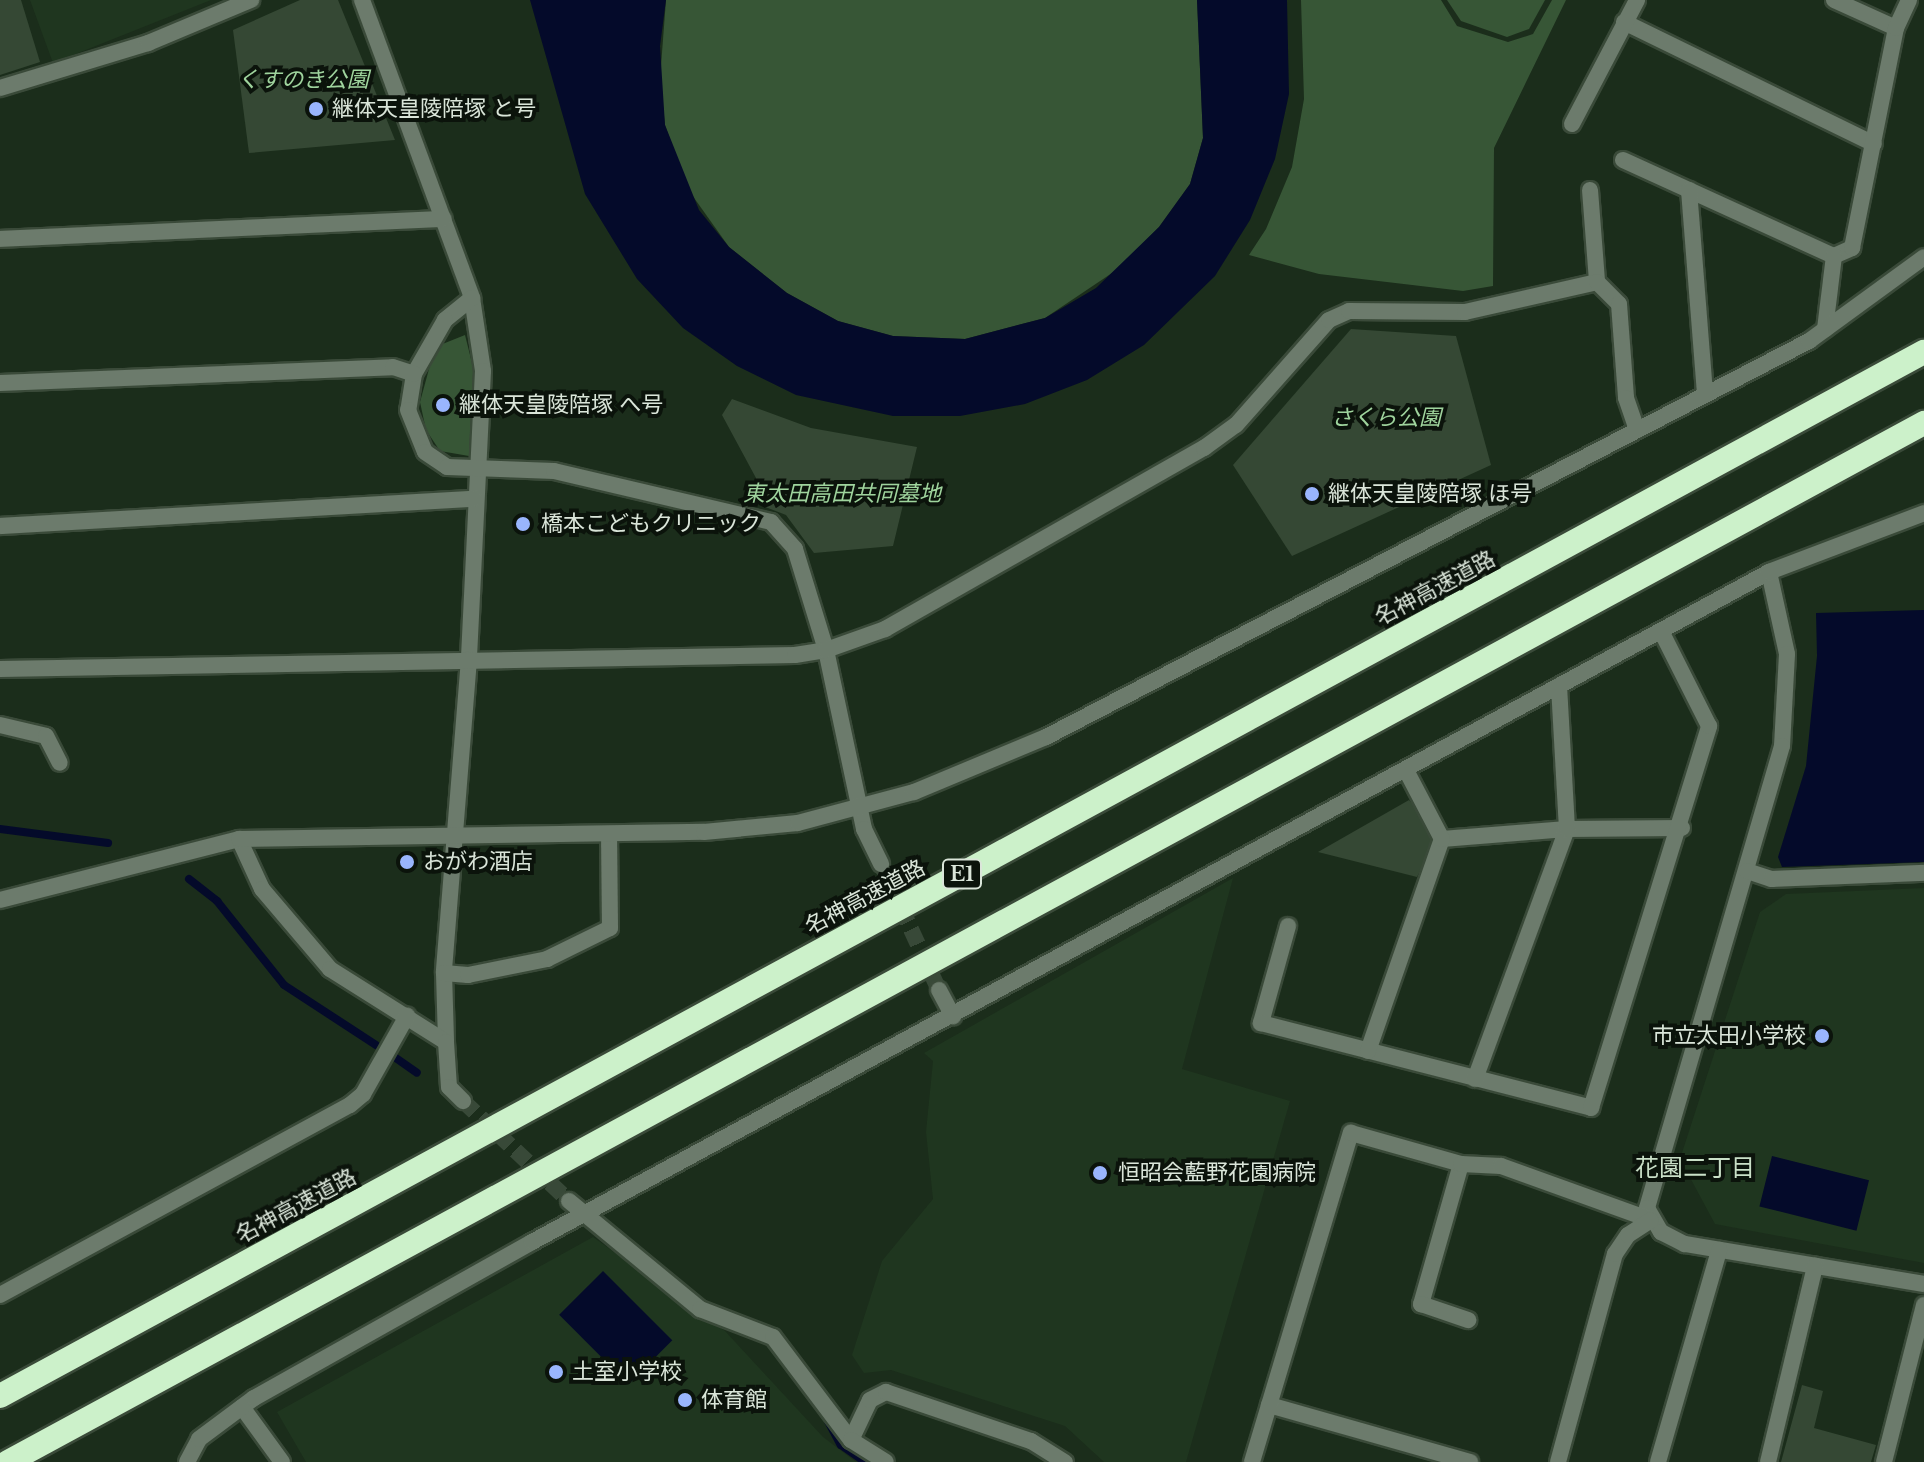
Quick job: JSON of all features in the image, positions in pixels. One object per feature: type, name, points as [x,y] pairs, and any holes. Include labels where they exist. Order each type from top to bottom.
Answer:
[{"type":"highway","name":"名神高速道路","points":[[0,1396],[1924,352]]},
{"type":"highway","points":[[8,1462],[1924,423]]},
{"type":"street","points":[[0,88],[148,43],[251,0]]},
{"type":"street","points":[[362,0],[472,298],[483,371],[479,468],[474,499],[469,659],[444,973],[449,1087],[463,1101]]},
{"type":"street","points":[[1572,124],[1637,0]]},
{"type":"street","points":[[1834,0],[1896,28]]},
{"type":"street","points":[[1623,160],[1834,256],[1852,248],[1896,28],[1909,0]]},
{"type":"street","points":[[1624,22],[1874,144]]},
{"type":"street","points":[[1590,190],[1597,282],[1619,304],[1626,398],[1637,430]]},
{"type":"street","points":[[1689,190],[1705,392]]},
{"type":"street","points":[[0,239],[444,219]]},
{"type":"street","points":[[1825,329],[1834,256]]},
{"type":"street","points":[[0,900],[239,839],[455,834],[609,835],[798,823],[863,809],[967,773],[1046,737],[1637,430],[1825,329],[1924,257]]},
{"type":"street","points":[[0,669],[795,655],[826,650],[885,629],[1204,448],[1236,425],[1329,320],[1349,311],[1465,312],[1597,282]]},
{"type":"street","points":[[472,298],[436,331],[414,374],[408,410],[425,452],[447,467],[554,471],[771,522],[795,549],[826,650],[863,809],[864,829],[881,864]]},
{"type":"street","points":[[0,383],[393,367],[414,374]]},
{"type":"street","points":[[0,526],[474,499]]},
{"type":"street","points":[[187,1462],[199,1439],[242,1407],[583,1215],[1769,572],[1924,513]]},
{"type":"street","points":[[1651,1220],[1649,1190],[1782,746],[1787,654],[1769,572]]},
{"type":"street","points":[[1288,926],[1261,1023],[1591,1108],[1682,828],[1709,726],[1661,631]]},
{"type":"street","points":[[1475,1079],[1567,829],[1559,686]]},
{"type":"street","points":[[0,725],[46,736],[60,763]]},
{"type":"street","points":[[1368,1051],[1442,839],[1406,770]]},
{"type":"street","points":[[1442,839],[1567,829],[1682,828]]},
{"type":"street","points":[[444,973],[468,975],[547,959],[610,928],[609,835]]},
{"type":"street","points":[[239,839],[262,889],[330,969],[405,1020],[446,1042]]},
{"type":"street","points":[[1747,871],[1772,879],[1924,873]]},
{"type":"street","points":[[939,990],[953,1016]]},
{"type":"street","points":[[0,1295],[350,1105],[363,1094],[405,1020]]},
{"type":"street","points":[[1252,1462],[1351,1133],[1461,1164],[1501,1166],[1551,1181],[1651,1220],[1685,1244],[1924,1284]]},
{"type":"street","points":[[1461,1164],[1421,1304],[1468,1320]]},
{"type":"street","points":[[569,1201],[700,1309],[773,1337],[851,1440],[886,1462]]},
{"type":"street","points":[[1558,1462],[1615,1254],[1628,1235],[1651,1220]]},
{"type":"street","points":[[1658,1462],[1719,1250]]},
{"type":"street","points":[[1768,1462],[1815,1266]]},
{"type":"street","points":[[1884,1462],[1924,1305]]},
{"type":"street","points":[[851,1440],[870,1400],[886,1392],[1031,1441],[1065,1462]]},
{"type":"street","points":[[1269,1405],[1470,1462]]},
{"type":"street","points":[[242,1407],[282,1462]]},
{"type":"shaded area","points":[[30,0],[211,0],[53,63]]},
{"type":"shaded area","points":[[666,0],[1197,0],[1203,138],[1190,184],[1159,227],[1118,269],[1045,318],[965,339],[893,336],[838,321],[787,293],[729,247],[687,188],[665,125],[660,79]]},
{"type":"shaded area","points":[[1301,0],[1441,0],[1457,26],[1508,42],[1533,34],[1552,0],[1566,0],[1494,148],[1493,286],[1463,291],[1319,274],[1249,255],[1266,229],[1292,167],[1304,99]]},
{"type":"shaded area","points":[[1447,0],[1545,0],[1529,29],[1507,37],[1461,21]]},
{"type":"shaded area","points":[[465,335],[474,371],[469,456],[440,451],[426,430],[420,402],[435,347]]},
{"type":"shaded area","name":"恒昭会藍野花園病院","points":[[1233,878],[1182,1069],[1290,1101],[1186,1462],[1104,1462],[1065,1426],[891,1370],[864,1373],[852,1355],[882,1261],[933,1199],[926,1132],[933,1061],[924,1053]]},
{"type":"shaded area","name":"市立太田小学校","points":[[1924,888],[1924,1263],[1715,1224],[1680,1159],[1760,912],[1786,894]]},
{"type":"shaded area","name":"土室小学校","points":[[593,1237],[725,1331],[823,1437],[856,1462],[306,1462],[277,1412]]},
{"type":"green space","points":[[0,0],[21,0],[40,62],[0,75]]},
{"type":"green space","name":"くすのき公園","points":[[300,0],[338,0],[395,140],[249,153],[233,30]]},
{"type":"green space","name":"さくら公園","points":[[1351,329],[1456,336],[1491,465],[1292,556],[1233,465]]},
{"type":"green space","name":"東太田高田共同墓地","points":[[732,399],[811,428],[917,447],[893,546],[814,553],[786,515],[750,501],[756,478],[722,415]]},
{"type":"green space","points":[[1409,800],[1439,834],[1417,877],[1318,852]]},
{"type":"green space","points":[[1802,1385],[1823,1391],[1814,1428],[1876,1445],[1871,1462],[1781,1462]]},
{"type":"water","points":[[530,0],[666,0],[660,46],[665,125],[699,210],[729,247],[787,293],[838,321],[893,336],[965,339],[1045,318],[1096,288],[1159,227],[1190,184],[1203,138],[1197,0],[1287,0],[1289,94],[1275,159],[1250,220],[1215,276],[1144,345],[1087,380],[1025,404],[960,416],[893,416],[796,395],[737,366],[683,328],[637,279],[585,194]]},
{"type":"water","points":[[1924,610],[1924,862],[1782,867],[1778,857],[1806,766],[1817,656],[1816,613]]},
{"type":"water","points":[[1772,1156],[1869,1180],[1856,1231],[1759,1206]]},
{"type":"water","points":[[603,1271],[672,1340],[628,1384],[559,1315]]},
{"type":"waterway","points":[[0,829],[108,843]]},
{"type":"waterway","points":[[189,879],[217,901],[284,985],[376,1045]]},
{"type":"waterway","points":[[393,1056],[417,1073]]},
{"type":"waterway","points":[[828,1421],[841,1445],[865,1462]]},
{"type":"tunnel","points":[[881,864],[939,990]]},
{"type":"tunnel","points":[[463,1101],[569,1201]]},
{"type":"place","name":"継体天皇陵陪塚 と号","points":[[316,109]]},
{"type":"place","name":"継体天皇陵陪塚 へ号","points":[[443,405]]},
{"type":"place","name":"継体天皇陵陪塚 ほ号","points":[[1312,494]]},
{"type":"place","name":"橋本こどもクリニック","points":[[523,524]]},
{"type":"place","name":"おがわ酒店","points":[[407,862]]},
{"type":"place","name":"市立太田小学校","points":[[1822,1036]]},
{"type":"place","name":"恒昭会藍野花園病院","points":[[1100,1173]]},
{"type":"place","name":"土室小学校","points":[[556,1372]]},
{"type":"place","name":"体育館","points":[[685,1400]]},
{"type":"district","name":"花園二丁目","points":[[1695,1168]]}]
